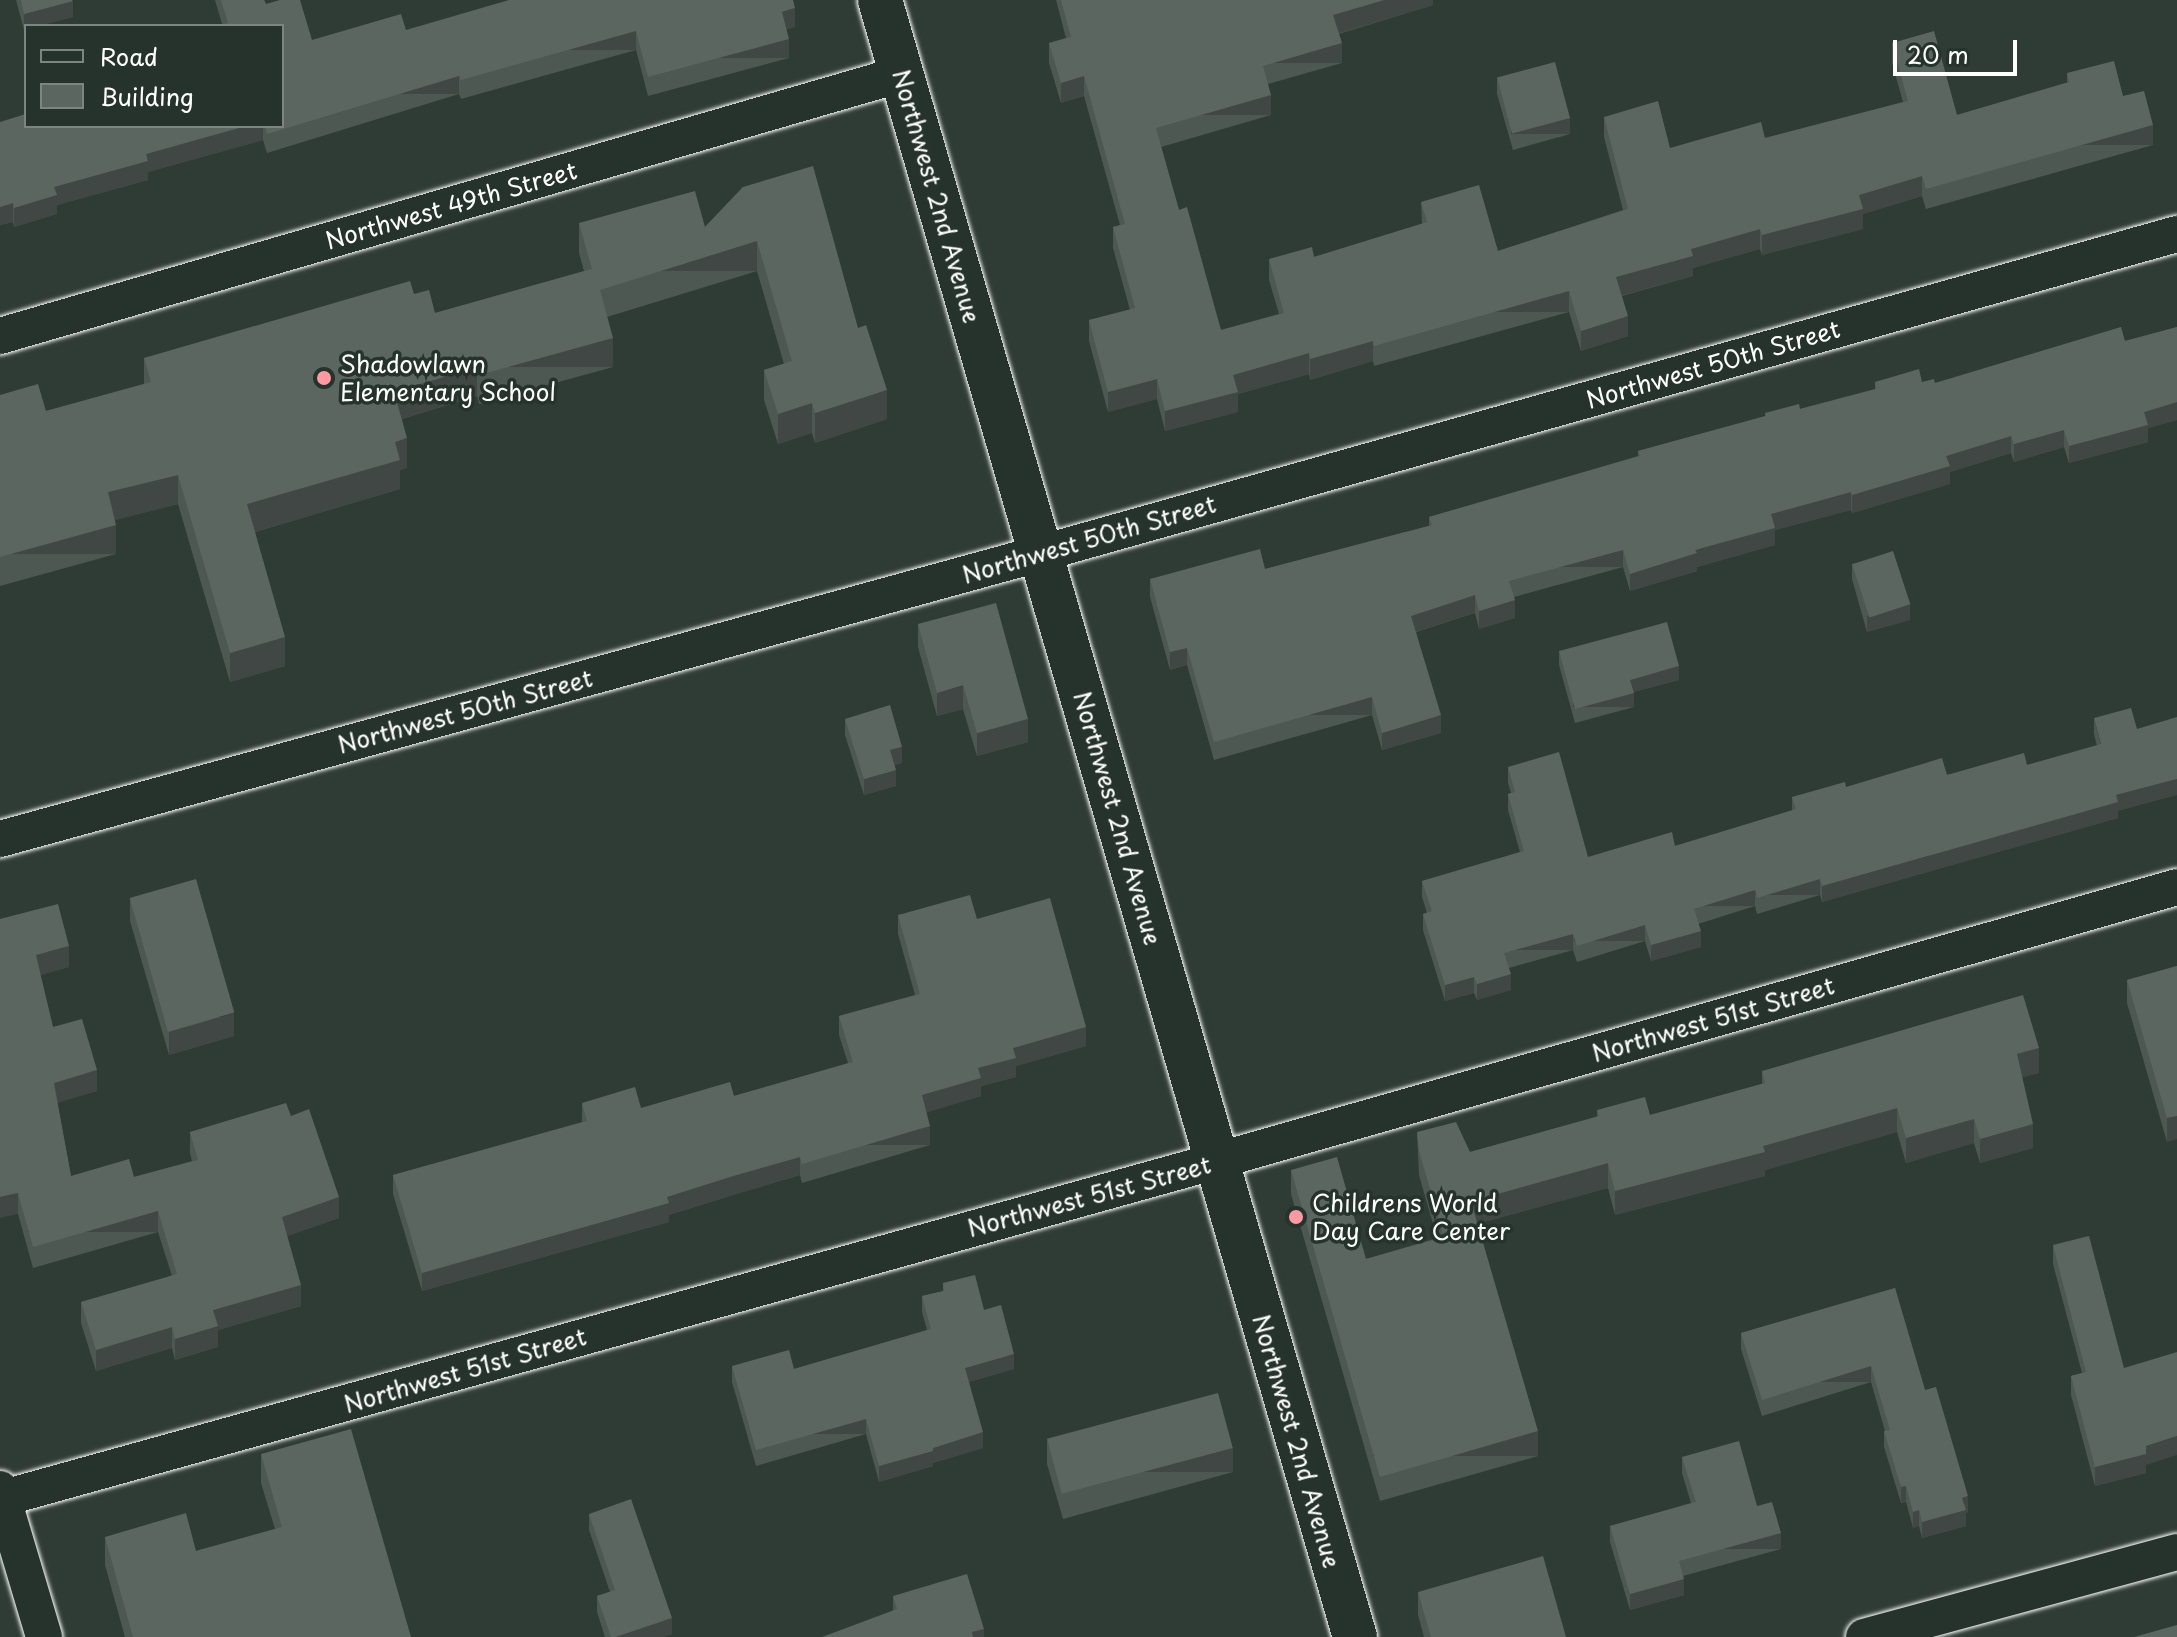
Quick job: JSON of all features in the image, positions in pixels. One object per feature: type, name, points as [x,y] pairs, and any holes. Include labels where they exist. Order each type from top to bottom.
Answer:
[{"type":"street","name":"Northwest 2nd Avenue","points":[[880,0],[1355,1637]]},
{"type":"street","name":"Northwest 49th Street","points":[[0,336],[902,74]]},
{"type":"street","name":"Northwest 50th Street","points":[[0,839],[1042,553],[2177,234]]},
{"type":"street","name":"Northwest 51st Street","points":[[1,1496],[1216,1161],[2177,887]]},
{"type":"street","points":[[1,1496],[44,1637]]},
{"type":"street","points":[[1864,1637],[2177,1552]]},
{"type":"building","points":[[21,0],[72,0],[73,1],[24,14]]},
{"type":"building","points":[[221,0],[264,0],[266,4],[300,0],[312,40],[401,14],[406,30],[509,0],[793,0],[795,8],[782,12],[789,39],[648,77],[636,31],[461,80],[459,76],[267,134],[266,128],[284,128],[284,24],[224,24],[228,23]]},
{"type":"building","points":[[1061,0],[1384,0],[1333,15],[1342,43],[1263,66],[1271,95],[1156,128],[1179,210],[1187,207],[1221,330],[1284,313],[1269,259],[1312,247],[1314,257],[1427,222],[1421,202],[1479,185],[1498,251],[1628,209],[1604,117],[1658,101],[1670,148],[1761,122],[1765,138],[1908,101],[1892,43],[1934,31],[1957,115],[2069,82],[2067,73],[2114,61],[2123,96],[2144,91],[2153,125],[1926,189],[1922,176],[1859,195],[1863,209],[1762,235],[1760,229],[1691,249],[1693,256],[1616,277],[1628,316],[1581,331],[1569,291],[1374,346],[1373,341],[1310,359],[1309,353],[1233,375],[1238,392],[1165,411],[1157,379],[1108,392],[1089,320],[1135,308],[1113,227],[1125,224],[1084,76],[1061,83],[1049,43],[1071,37]]},
{"type":"building","points":[[1555,62],[1570,118],[1512,134],[1497,78]]},
{"type":"building","points":[[24,115],[24,128],[239,128],[146,154],[148,161],[54,187],[57,195],[14,208],[13,203],[0,207],[0,122]]},
{"type":"building","points":[[813,166],[858,328],[866,325],[887,390],[815,413],[812,403],[778,414],[764,370],[792,361],[757,241],[600,290],[613,338],[479,375],[477,367],[394,392],[407,438],[395,442],[400,460],[247,504],[285,637],[230,653],[178,475],[108,492],[116,525],[0,557],[0,395],[38,384],[46,411],[151,382],[144,358],[410,281],[414,294],[429,290],[435,313],[592,269],[579,223],[695,191],[705,227],[743,187]]},
{"type":"building","points":[[2121,327],[2125,341],[2177,327],[2177,402],[2144,412],[2148,425],[2069,446],[2064,430],[2014,444],[2011,436],[1946,456],[1950,466],[1852,495],[1851,492],[1771,514],[1775,528],[1695,550],[1697,553],[1630,574],[1623,550],[1509,581],[1515,600],[1479,611],[1475,595],[1411,616],[1441,715],[1382,733],[1372,697],[1214,742],[1187,648],[1170,652],[1150,579],[1260,549],[1265,569],[1432,525],[1429,517],[1640,456],[1638,451],[1766,416],[1765,413],[1799,404],[1800,409],[1876,389],[1875,382],[1919,369],[1922,382],[1934,379],[1935,383]]},
{"type":"building","points":[[1893,551],[1910,604],[1869,618],[1852,564]]},
{"type":"building","points":[[996,603],[1028,719],[977,733],[963,685],[937,693],[918,624]]},
{"type":"building","points":[[1667,622],[1679,666],[1630,680],[1634,693],[1575,709],[1559,651]]},
{"type":"building","points":[[890,705],[902,747],[890,750],[896,770],[864,779],[845,719]]},
{"type":"building","points":[[2131,708],[2137,729],[2177,717],[2177,779],[2116,795],[2118,802],[1822,886],[1820,879],[1757,898],[1755,890],[1694,909],[1701,931],[1651,945],[1645,925],[1577,946],[1573,934],[1504,953],[1511,974],[1477,984],[1474,977],[1445,985],[1423,914],[1432,911],[1422,881],[1524,851],[1508,794],[1515,792],[1508,767],[1559,752],[1588,857],[1672,832],[1675,846],[1796,809],[1792,797],[1845,782],[1846,787],[1942,758],[1947,775],[2024,753],[2027,765],[2101,744],[2094,718]]},
{"type":"building","points":[[196,879],[234,1013],[168,1032],[130,898]]},
{"type":"building","points":[[970,895],[977,919],[1050,898],[1086,1027],[1013,1048],[1016,1058],[978,1068],[981,1078],[922,1095],[930,1126],[802,1164],[800,1157],[733,1176],[667,1197],[669,1203],[422,1273],[393,1175],[587,1121],[582,1103],[635,1087],[641,1108],[730,1082],[734,1096],[853,1062],[839,1016],[920,994],[898,915]]},
{"type":"building","points":[[58,904],[69,946],[36,955],[53,1027],[82,1019],[97,1070],[54,1083],[71,1176],[129,1159],[134,1177],[198,1160],[190,1132],[286,1103],[291,1116],[309,1109],[339,1197],[282,1217],[301,1285],[213,1310],[218,1326],[175,1339],[172,1327],[96,1350],[81,1302],[177,1274],[158,1211],[33,1247],[18,1193],[0,1197],[0,919]]},
{"type":"building","points":[[2177,966],[2177,1116],[2167,1118],[2127,980]]},
{"type":"building","points":[[2023,995],[2039,1048],[2017,1054],[2033,1124],[1980,1139],[1974,1119],[1906,1138],[1897,1108],[1763,1146],[1765,1152],[1615,1191],[1608,1163],[1483,1198],[1484,1201],[1472,1205],[1538,1431],[1380,1477],[1291,1170],[1337,1157],[1366,1259],[1444,1237],[1419,1151],[1417,1132],[1456,1122],[1470,1152],[1599,1116],[1597,1110],[1645,1097],[1650,1115],[1765,1083],[1762,1071]]},
{"type":"building","points":[[2089,1236],[2124,1368],[2177,1352],[2177,1436],[2146,1446],[2146,1454],[2095,1467],[2071,1376],[2086,1372],[2053,1245]]},
{"type":"building","points":[[975,1275],[984,1310],[1001,1305],[1014,1354],[965,1368],[983,1432],[933,1448],[933,1451],[879,1466],[866,1419],[756,1450],[732,1366],[789,1350],[794,1369],[931,1329],[922,1296],[944,1291],[943,1283]]},
{"type":"building","points":[[1895,1288],[1925,1390],[1936,1387],[1968,1496],[1962,1498],[1966,1510],[1922,1522],[1919,1510],[1913,1512],[1906,1486],[1901,1487],[1884,1431],[1890,1430],[1871,1366],[1762,1400],[1741,1333]]},
{"type":"building","points":[[1218,1393],[1233,1448],[1062,1494],[1047,1439]]},
{"type":"building","points":[[351,1429],[411,1637],[133,1637],[105,1537],[186,1513],[196,1551],[282,1527],[261,1454]]},
{"type":"building","points":[[1739,1441],[1757,1506],[1772,1502],[1781,1533],[1679,1561],[1684,1579],[1630,1594],[1610,1526],[1696,1502],[1682,1457]]},
{"type":"building","points":[[631,1499],[672,1618],[611,1637],[597,1596],[615,1590],[589,1514]]},
{"type":"building","points":[[1543,1556],[1566,1637],[1431,1637],[1418,1592]]},
{"type":"building","points":[[967,1574],[984,1629],[972,1632],[973,1637],[822,1637],[897,1609],[893,1596]]},
{"type":"building","points":[[2177,1625],[2177,1637],[2134,1637]]},
{"type":"place","name":"Shadowlawn Elementary School","points":[[324,378]]},
{"type":"place","name":"Childrens World Day Care Center","points":[[1296,1217]]}]
